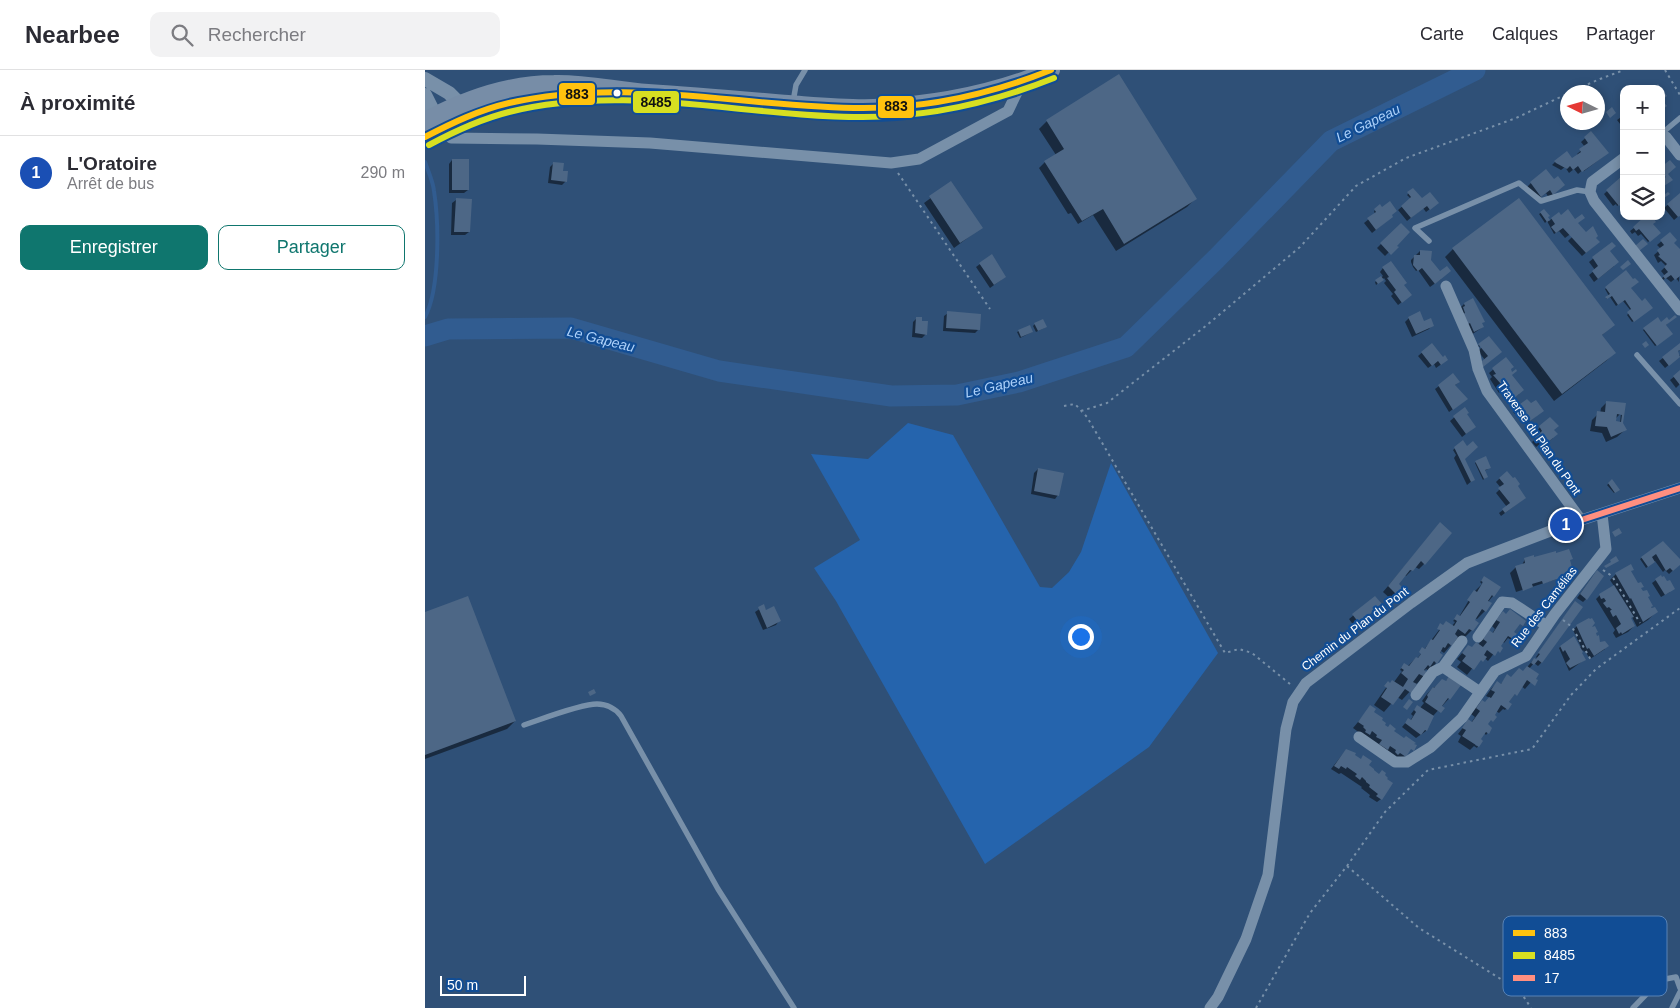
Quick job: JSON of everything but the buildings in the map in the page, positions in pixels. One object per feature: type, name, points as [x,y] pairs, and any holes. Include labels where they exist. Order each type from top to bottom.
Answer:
[{"type":"main road","points":[[425,137],[434,122],[460,104],[508,89],[530,85],[583,85],[636,92],[873,108],[914,105],[982,94],[1051,70]]},
{"type":"main road","points":[[434,122],[532,98],[574,94],[636,92]]},
{"type":"street","points":[[425,79],[449,93],[460,104]]},
{"type":"street","points":[[425,95],[434,122],[451,138],[650,143],[891,163],[919,159],[1007,111],[1021,82]]},
{"type":"street","points":[[1665,137],[1680,155]]},
{"type":"street","points":[[1620,161],[1592,182],[1590,192],[1594,202],[1680,310]]},
{"type":"street","name":"Traverse du Plan du Pont","points":[[1446,286],[1474,350],[1478,369],[1487,391],[1581,520]]},
{"type":"street","name":"Chemin du Plan du Pont","points":[[1210,1008],[1218,997],[1246,939],[1268,875],[1286,729],[1293,702],[1306,683],[1467,563],[1581,520],[1680,488]]},
{"type":"street","name":"Rue des Camélias","points":[[1359,737],[1395,762],[1407,762],[1431,747],[1463,718],[1495,671],[1526,656],[1605,549],[1602,514]]},
{"type":"street","points":[[1478,636],[1502,602],[1512,603],[1547,626]]},
{"type":"street","points":[[1416,695],[1433,672],[1443,667],[1462,642]]},
{"type":"street","points":[[1443,667],[1480,692]]},
{"type":"lane","points":[[793,104],[796,85],[805,70]]},
{"type":"lane","points":[[1665,131],[1680,118]]},
{"type":"lane","points":[[1429,241],[1415,228],[1519,183],[1541,201],[1577,190],[1590,192]]},
{"type":"lane","points":[[1637,356],[1680,404]]},
{"type":"lane","points":[[524,725],[580,707],[598,704],[615,709],[621,716],[718,889],[794,1008]]},
{"type":"lane","points":[[1667,979],[1675,977],[1680,988]]},
{"type":"lane","points":[[1672,1008],[1680,992]]},
{"type":"lane","points":[[1633,1008],[1645,996]]},
{"type":"path","points":[[1586,85],[1624,70]]},
{"type":"path","points":[[1665,70],[1680,95]]},
{"type":"path","points":[[1081,410],[1107,403],[1207,325],[1300,247],[1356,186],[1406,158],[1516,118],[1560,97]]},
{"type":"path","points":[[891,163],[990,309]]},
{"type":"path","points":[[1064,406],[1075,404],[1087,416],[1225,652],[1239,649],[1252,653],[1300,692]]},
{"type":"path","points":[[1611,576],[1640,623]]},
{"type":"path","points":[[1256,1008],[1310,913],[1347,866],[1385,812],[1428,770],[1532,749],[1571,695],[1596,669],[1680,608]]},
{"type":"path","points":[[1572,627],[1591,660]]},
{"type":"path","points":[[1347,866],[1419,928],[1503,980]]},
{"type":"path","points":[[1524,996],[1531,1008]]},
{"type":"shaded area","points":[[908,423],[953,435],[1040,587],[1052,588],[1069,572],[1081,552],[1111,463],[1218,653],[1149,747],[985,864],[836,601],[814,568],[860,540],[811,454],[868,459]]},
{"type":"waterway","name":"Le Gapeau","points":[[425,336],[448,329],[571,328],[719,371],[891,396],[957,395],[1019,382],[1126,347],[1216,259],[1331,141],[1475,70]]},
{"type":"waterway","points":[[425,162],[432,180],[436,204],[437,238],[436,273],[430,305],[425,317]]},
{"type":"transit line","name":"883","points":[[425,137],[487,109],[553,95],[597,92],[642,93],[819,107],[887,107],[935,102],[982,93],[1051,70]]},
{"type":"transit line","name":"8485","points":[[429,145],[458,130],[488,118],[553,104],[641,101],[819,116],[887,116],[936,111],[984,101],[1054,78]]},
{"type":"transit line","name":"17","points":[[1566,525],[1680,488]]},
{"type":"place","name":"L'Oratoire","points":[[1566,525]]}]
